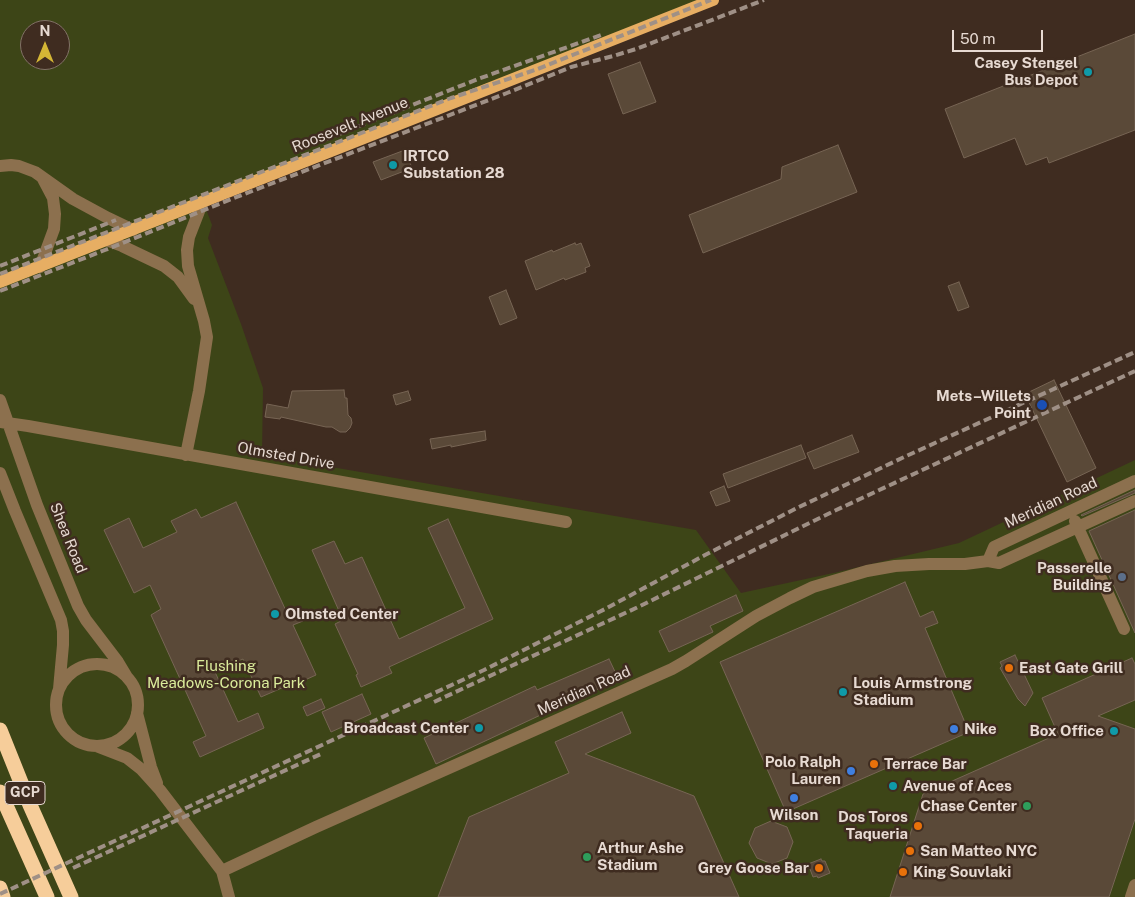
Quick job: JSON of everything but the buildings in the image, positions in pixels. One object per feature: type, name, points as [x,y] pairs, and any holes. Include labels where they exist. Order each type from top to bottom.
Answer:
[{"type":"highway","name":"GCP","points":[[0,730],[30,805],[71,897]]},
{"type":"highway","name":"GCP","points":[[0,792],[47,897]]},
{"type":"highway","points":[[52,856],[76,897]]},
{"type":"highway","points":[[0,888],[4,897]]},
{"type":"main road","name":"Roosevelt Avenue","points":[[0,282],[713,0]]},
{"type":"street","points":[[0,166],[19,166],[34,172],[78,202],[133,230]]},
{"type":"street","points":[[40,266],[54,228],[55,214],[53,198],[42,177]]},
{"type":"street","points":[[186,455],[206,347],[206,330],[188,266],[187,250],[188,237],[203,201]]},
{"type":"street","points":[[106,240],[164,266],[178,277],[199,304]]},
{"type":"street","name":"Shea Road","points":[[0,400],[4,422],[78,606],[127,677]]},
{"type":"street","name":"Olmsted Drive","points":[[4,422],[566,522]]},
{"type":"street","points":[[0,473],[61,620],[63,645],[57,699],[57,709],[61,724],[78,741],[127,758],[140,769],[160,790],[222,871],[229,897]]},
{"type":"street","name":"Meridian Road","points":[[988,560],[994,547],[1135,481]]},
{"type":"street","name":"Meridian Road","points":[[222,871],[324,823],[672,670],[756,616],[813,587],[867,571],[895,566],[965,564],[988,560],[999,563],[1135,501]]},
{"type":"street","points":[[1071,512],[1124,629]]},
{"type":"street","points":[[59,689],[70,675],[77,670],[91,665],[112,667],[127,677],[136,691],[138,713],[151,767],[160,790]]},
{"type":"street","points":[[94,746],[107,745],[119,739],[130,730],[138,713]]},
{"type":"street","points":[[1131,897],[1135,885]]},
{"type":"green space","name":"Flushing Meadows-Corona Park","points":[[0,0],[713,0],[203,201],[212,225],[208,238],[263,388],[262,455],[696,530],[741,593],[959,543],[1135,460],[1135,897],[0,897]]},
{"type":"railway","points":[[0,274],[451,98],[535,70],[711,0]]},
{"type":"railway","points":[[0,291],[571,67],[636,49],[764,0]]},
{"type":"railway","points":[[324,140],[478,79],[604,34]]},
{"type":"railway","points":[[0,266],[116,220]]},
{"type":"railway","points":[[0,894],[484,670],[797,508],[1135,352]]},
{"type":"railway","points":[[434,702],[636,608],[832,512],[1135,371]]},
{"type":"railway","points":[[73,868],[323,753]]},
{"type":"place","name":"Casey Stengel Bus Depot","points":[[1088,72]]},
{"type":"place","name":"IRTCO Substation 28","points":[[393,165]]},
{"type":"place","name":"Mets–Willets Point","points":[[1042,405]]},
{"type":"place","name":"Passerelle Building","points":[[1122,577]]},
{"type":"place","name":"Olmsted Center","points":[[275,614]]},
{"type":"place","name":"East Gate Grill","points":[[1009,668]]},
{"type":"place","name":"Louis Armstrong Stadium","points":[[843,692]]},
{"type":"place","name":"Broadcast Center","points":[[479,728]]},
{"type":"place","name":"Nike","points":[[954,729]]},
{"type":"place","name":"Box Office","points":[[1114,731]]},
{"type":"place","name":"Terrace Bar","points":[[874,764]]},
{"type":"place","name":"Polo Ralph Lauren","points":[[851,771]]},
{"type":"place","name":"Avenue of Aces","points":[[893,786]]},
{"type":"place","name":"Wilson","points":[[794,798]]},
{"type":"place","name":"Chase Center","points":[[1027,806]]},
{"type":"place","name":"Dos Toros Taqueria","points":[[918,826]]},
{"type":"place","name":"San Matteo NYC","points":[[910,851]]},
{"type":"place","name":"Arthur Ashe Stadium","points":[[587,857]]},
{"type":"place","name":"Grey Goose Bar","points":[[819,868]]},
{"type":"place","name":"King Souvlaki","points":[[903,872]]}]
